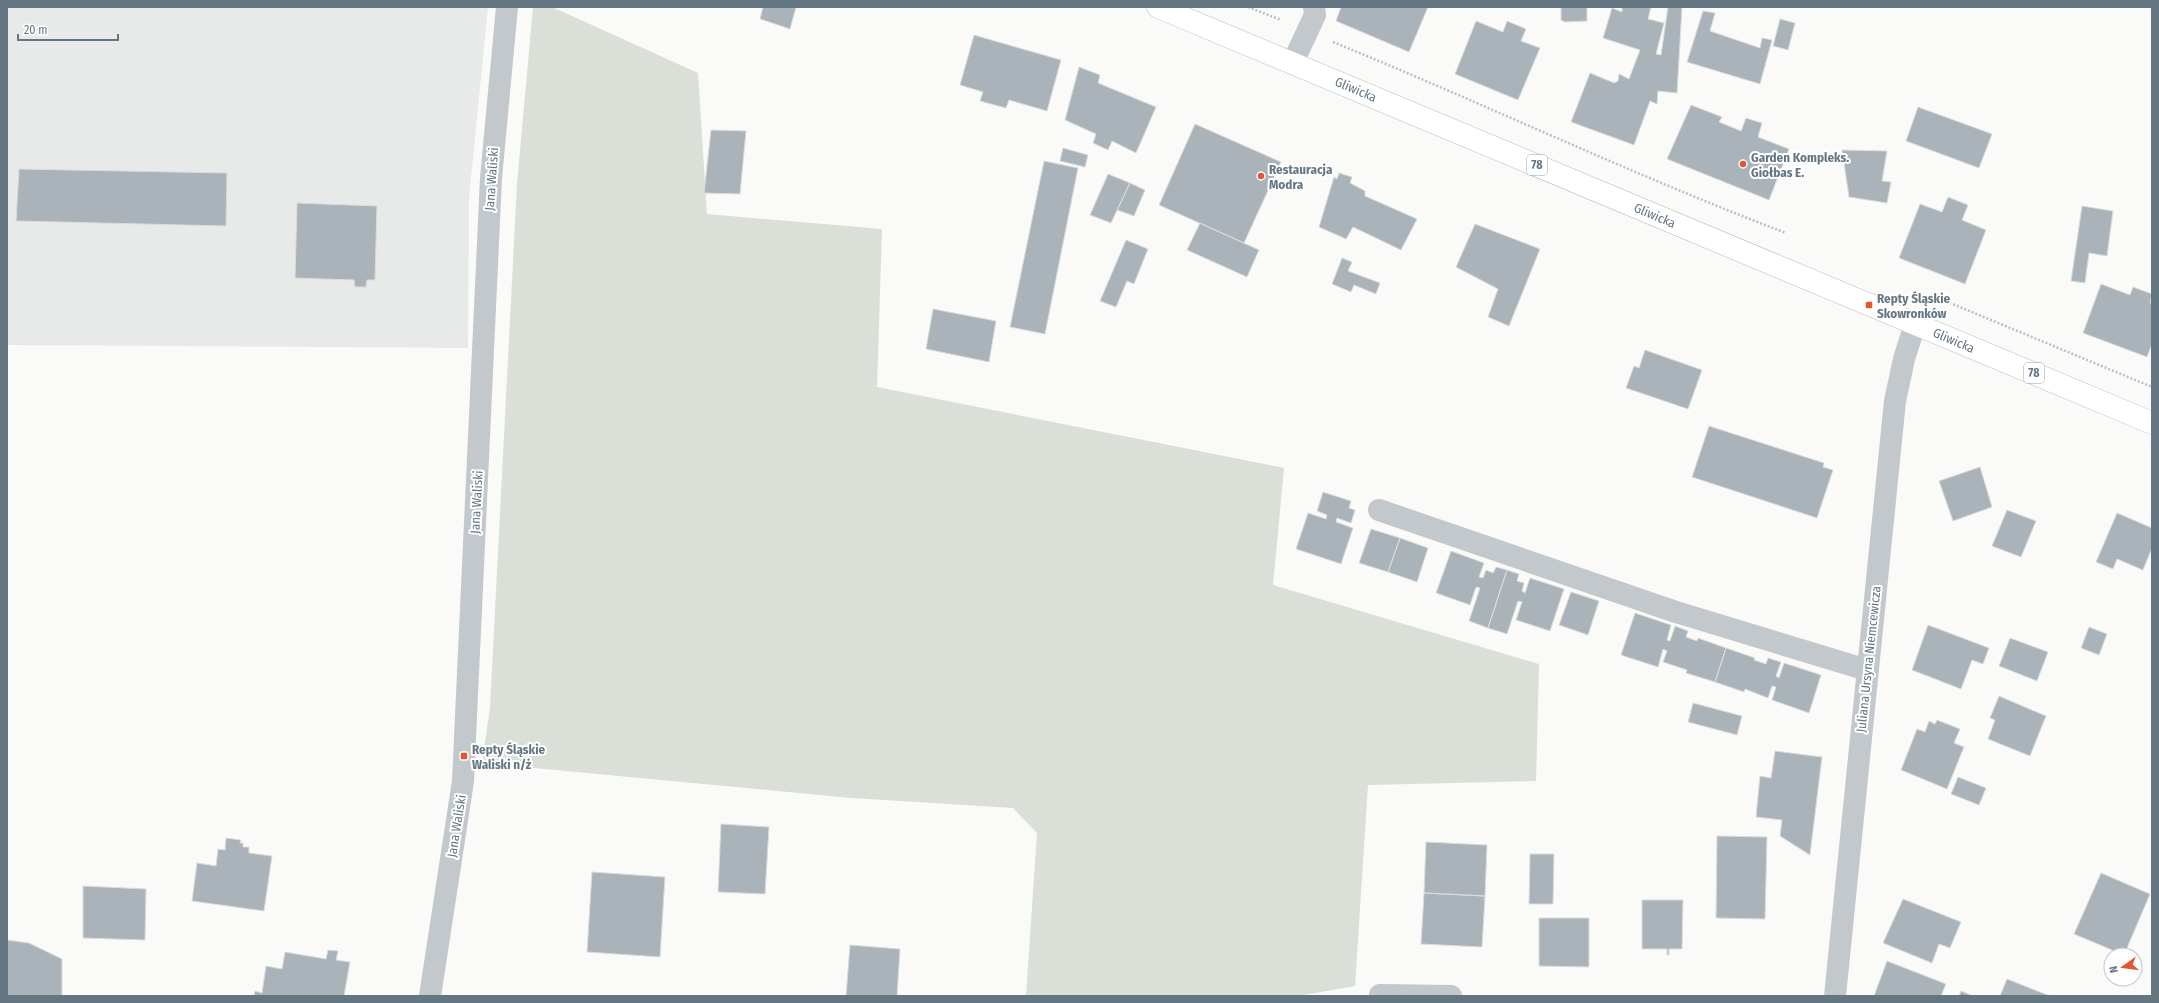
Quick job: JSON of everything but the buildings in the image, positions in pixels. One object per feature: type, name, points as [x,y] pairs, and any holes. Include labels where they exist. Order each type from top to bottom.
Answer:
[{"type":"main road","name":"Gliwicka","points":[[1158,7],[1293,62],[2152,423]]},
{"type":"street","name":"Jana Waliski","points":[[430,996],[463,781],[491,178],[507,7]]},
{"type":"street","points":[[1293,62],[1315,15],[1314,7]]},
{"type":"street","name":"Juliana Ursyna Niemcewicza","points":[[1835,996],[1895,401],[1904,359],[1915,324]]},
{"type":"street","points":[[1379,510],[1676,612],[1867,670]]},
{"type":"street","points":[[1380,995],[1451,996]]},
{"type":"path","points":[[1248,7],[1445,88],[1719,208],[1786,233]]},
{"type":"path","points":[[1932,295],[2152,387]]},
{"type":"shaded area","points":[[7,7],[488,7],[469,198],[468,348],[7,345]]},
{"type":"shaded area","points":[[533,7],[552,7],[698,73],[707,214],[882,229],[877,387],[1284,468],[1273,585],[1539,664],[1536,781],[1368,785],[1355,986],[1298,996],[1026,996],[1037,833],[1013,808],[852,798],[482,763],[490,708],[517,184]]},
{"type":"place","name":"Garden Kompleks. Giołbas E.","points":[[1743,164]]},
{"type":"place","name":"Restauracja Modra","points":[[1261,176]]},
{"type":"place","name":"Repty Śląskie Skowronków","points":[[1869,305]]},
{"type":"place","name":"Repty Śląskie Waliski n/ż","points":[[464,756]]}]
